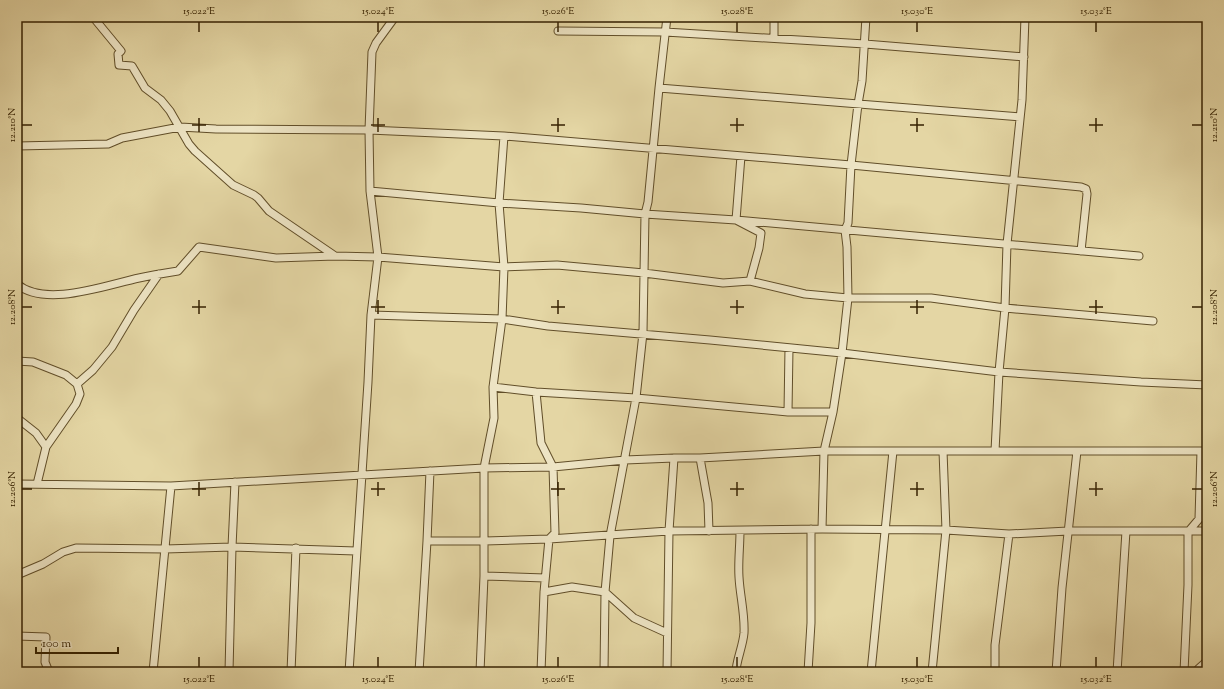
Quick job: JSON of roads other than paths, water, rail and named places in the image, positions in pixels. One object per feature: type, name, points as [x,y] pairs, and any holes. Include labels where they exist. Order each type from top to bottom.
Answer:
[{"type":"street","points":[[93,17],[120,51],[118,54],[119,65],[132,66],[144,88],[161,100],[195,151],[238,188],[254,195],[269,211],[336,256]]},
{"type":"street","points":[[349,672],[371,315],[378,257],[370,190],[369,130],[373,47],[396,17]]},
{"type":"street","points":[[604,672],[605,592],[610,536],[636,398],[643,333],[645,214],[648,202],[654,149],[667,17]]},
{"type":"street","points":[[774,17],[774,38]]},
{"type":"street","points":[[822,529],[824,451],[833,412],[842,353],[848,298],[847,247],[845,230],[848,223],[851,164],[862,81],[866,17]]},
{"type":"street","points":[[995,451],[999,372],[1005,308],[1007,244],[1020,117],[1025,17]]},
{"type":"street","points":[[558,31],[665,32],[774,38],[1024,57]]},
{"type":"street","points":[[659,88],[1020,117]]},
{"type":"street","points":[[17,146],[108,144],[122,138],[180,127],[216,129],[369,130],[504,136],[851,164],[1082,187],[1086,189],[1081,251]]},
{"type":"street","points":[[480,672],[485,541],[484,468],[494,418],[494,387],[502,319],[504,267],[500,203],[504,136]]},
{"type":"street","points":[[736,220],[741,156]]},
{"type":"street","points":[[370,190],[500,203],[736,220],[1139,256]]},
{"type":"street","points":[[736,220],[761,233],[759,248],[750,281]]},
{"type":"street","points":[[17,284],[31,292],[53,295],[86,290],[178,271],[199,247],[276,258],[336,256],[378,257],[504,267],[557,265],[644,273],[723,283],[750,281],[805,294],[848,298],[931,298],[1005,308],[1153,320]]},
{"type":"street","points":[[77,384],[93,370],[112,347],[134,310],[159,274]]},
{"type":"street","points":[[371,315],[502,319],[548,326],[643,333],[842,353],[999,372],[1207,385]]},
{"type":"street","points":[[788,412],[789,348]]},
{"type":"street","points":[[17,361],[33,362],[66,375],[77,384],[80,394],[76,404],[46,447],[38,484]]},
{"type":"street","points":[[494,387],[536,392],[636,398],[788,412],[833,412]]},
{"type":"street","points":[[536,392],[541,443],[553,467],[555,533],[549,539],[545,578],[541,672]]},
{"type":"street","points":[[17,418],[36,433],[46,447]]},
{"type":"street","points":[[17,484],[170,486],[484,468],[553,467],[625,460],[700,458],[824,451],[1204,451],[1199,520],[1188,532],[1188,585],[1184,672]]},
{"type":"street","points":[[872,672],[893,451]]},
{"type":"street","points":[[932,672],[946,530],[943,451]]},
{"type":"street","points":[[1056,672],[1068,531],[1077,451]]},
{"type":"street","points":[[667,672],[669,531],[674,458]]},
{"type":"street","points":[[700,458],[708,503],[709,531]]},
{"type":"street","points":[[419,672],[430,471]]},
{"type":"street","points":[[229,672],[235,482]]},
{"type":"street","points":[[153,672],[170,486]]},
{"type":"street","points":[[808,672],[811,623],[811,529]]},
{"type":"street","points":[[427,541],[549,539],[669,531],[811,529],[946,530],[1009,534],[1068,531],[1207,531]]},
{"type":"street","points":[[736,672],[744,632],[743,604],[739,577],[740,531]]},
{"type":"street","points":[[1117,672],[1126,531]]},
{"type":"street","points":[[995,672],[995,645],[1009,534]]},
{"type":"street","points":[[17,575],[43,564],[63,552],[76,548],[165,549],[232,547],[356,551]]},
{"type":"street","points":[[291,672],[296,548]]},
{"type":"street","points":[[484,576],[545,578]]},
{"type":"street","points":[[544,592],[572,587],[605,592],[634,618],[667,633]]},
{"type":"street","points":[[17,636],[46,637],[45,662],[49,672]]},
{"type":"street","points":[[1198,669],[1207,661]]}]
